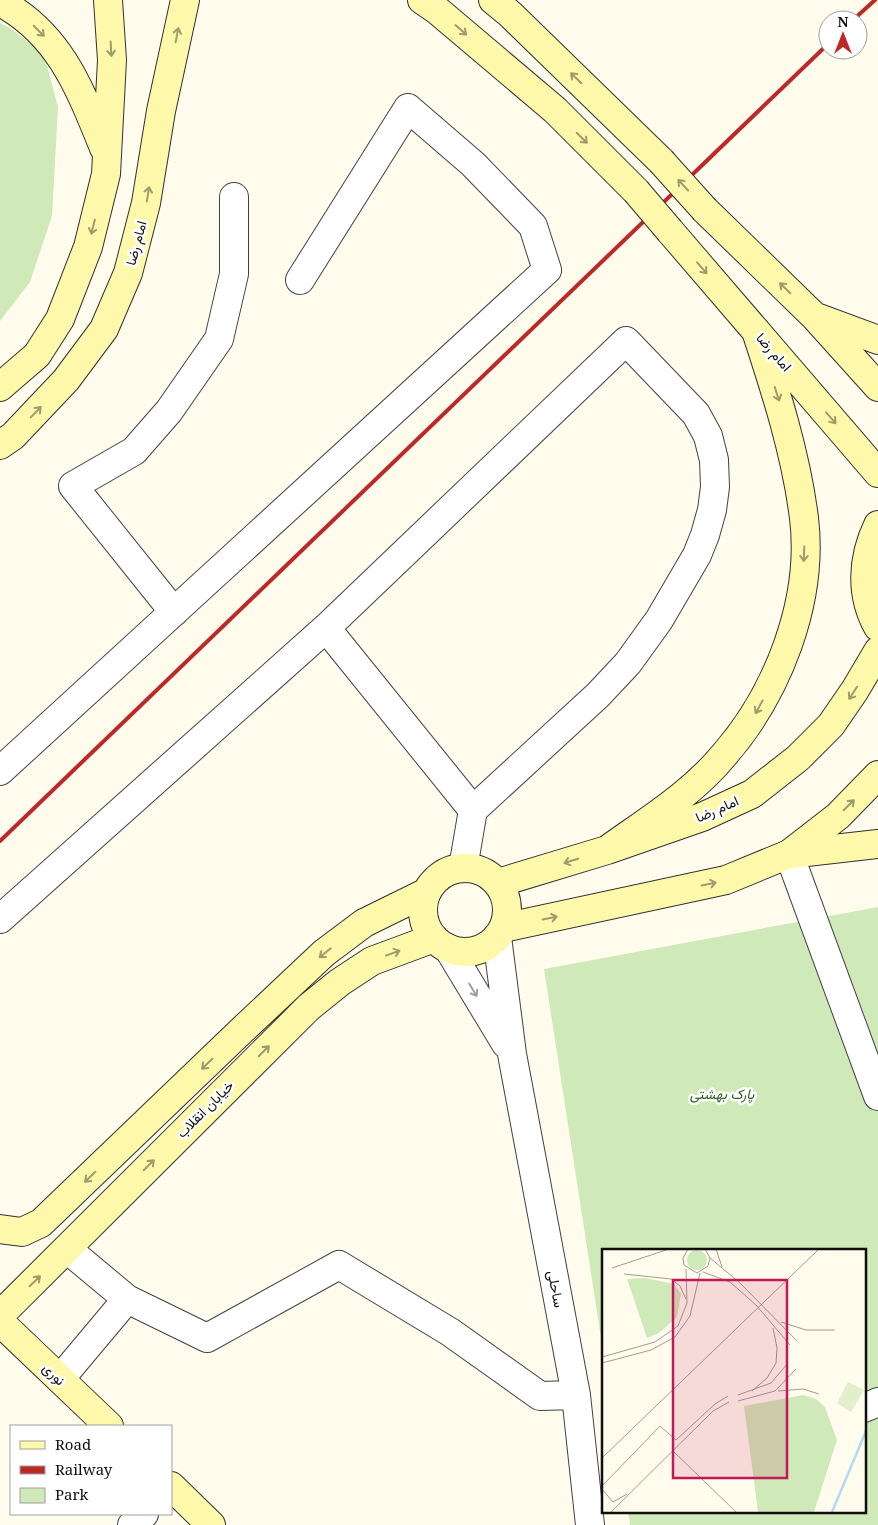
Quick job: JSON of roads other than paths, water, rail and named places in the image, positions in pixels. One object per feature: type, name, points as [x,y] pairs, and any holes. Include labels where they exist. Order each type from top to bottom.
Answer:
[{"type":"main road","points":[[0,387],[37,355],[60,319],[88,247],[106,174],[112,60],[108,0]]},
{"type":"main road","name":"امام رضا","points":[[0,445],[13,436],[66,380],[104,329],[128,273],[146,203],[161,111],[185,0]]},
{"type":"main road","name":"امام رضا","points":[[422,0],[438,11],[555,110],[636,192],[878,473]]},
{"type":"main road","points":[[493,0],[510,14],[661,161],[705,210],[814,316],[878,387]]},
{"type":"main road","points":[[0,2],[30,23],[52,44],[66,64],[82,94],[107,156]]},
{"type":"main road","points":[[814,316],[878,340]]},
{"type":"main road","points":[[607,850],[686,793],[724,756],[754,716],[778,672],[791,637],[801,595],[805,554],[804,519],[794,460],[779,398],[756,331]]},
{"type":"main road","points":[[878,525],[870,541],[865,566],[865,592],[872,617],[878,627]]},
{"type":"main road","name":"امام رضا","points":[[498,883],[607,850],[702,817],[752,794],[798,758],[832,725],[878,651]]},
{"type":"main road","points":[[500,933],[726,880],[789,854],[838,816],[878,776]]},
{"type":"main road","points":[[789,854],[878,844]]},
{"type":"main road","points":[[463,868],[475,869],[485,873],[498,883],[507,905],[506,917],[500,933],[487,946],[461,952],[441,943],[426,924],[423,908],[427,892],[441,875],[463,868]]},
{"type":"main road","points":[[0,1229],[22,1232],[41,1223],[324,953],[364,924],[427,892]]},
{"type":"main road","name":"خیابان انقلاب","points":[[0,1315],[309,1007],[340,982],[372,961],[441,943]]},
{"type":"main road","name":"نوری","points":[[0,1322],[108,1425]]},
{"type":"main road","points":[[172,1487],[212,1525]]},
{"type":"street","points":[[0,771],[547,270],[533,226],[474,164],[408,108],[300,280]]},
{"type":"street","points":[[174,612],[73,486],[134,451],[169,411],[219,339],[234,274],[234,197]]},
{"type":"street","points":[[0,919],[326,628],[626,341],[696,414],[708,436],[714,460],[715,487],[712,510],[705,535],[697,556],[659,620],[628,663],[598,695],[473,810],[463,868]]},
{"type":"street","points":[[326,628],[473,810]]},
{"type":"street","points":[[789,854],[878,1096]]},
{"type":"street","name":"ساحلی","points":[[500,933],[512,1054],[576,1395],[595,1518]]},
{"type":"street","points":[[441,943],[512,1054]]},
{"type":"street","points":[[68,1249],[127,1299],[207,1338],[339,1265],[450,1332],[540,1396],[576,1395]]},
{"type":"street","points":[[60,1380],[127,1299]]},
{"type":"street","points":[[866,1407],[878,1402]]},
{"type":"street","points":[[132,1525],[143,1515]]},
{"type":"railway","points":[[864,10],[875,0]]},
{"type":"railway","points":[[0,841],[818,54]]},
{"type":"park label","name":"پارک بهشتی","points":[[722,1094]]}]
